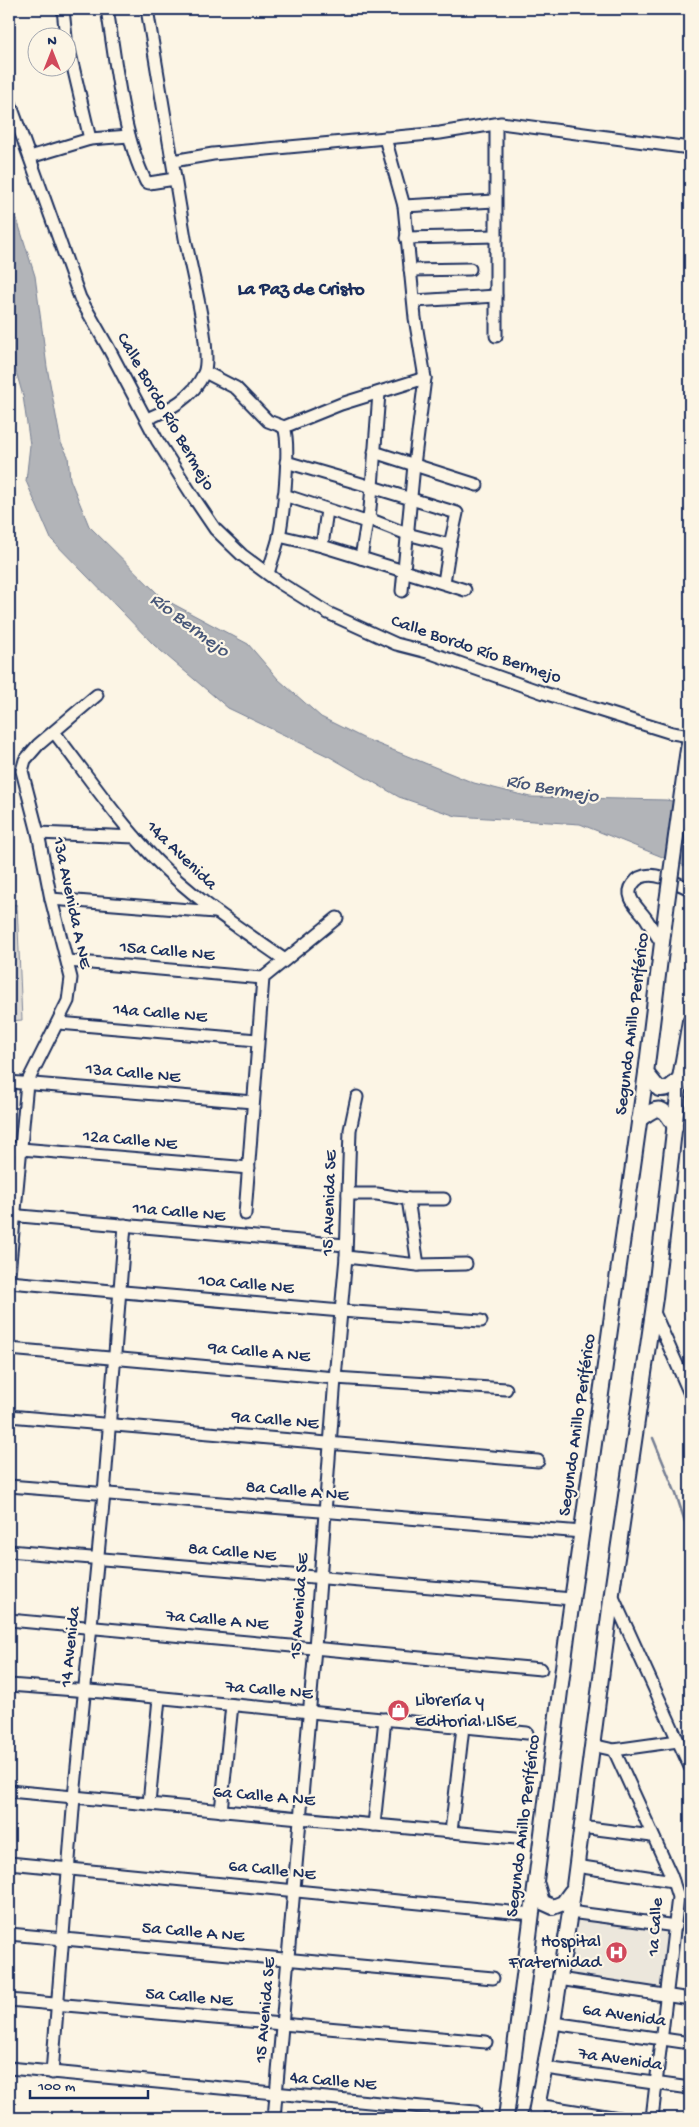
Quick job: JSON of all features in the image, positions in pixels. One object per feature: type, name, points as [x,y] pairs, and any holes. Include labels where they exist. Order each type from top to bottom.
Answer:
[{"type":"main road","name":"Segundo Anillo Periférico","points":[[506,2118],[572,1599],[646,1073],[690,736]]},
{"type":"main road","points":[[536,2114],[574,1886],[612,1595],[653,1310],[680,1078],[690,1021]]},
{"type":"main road","points":[[646,1073],[659,1089],[665,1090],[680,1078]]},
{"type":"main road","points":[[639,1120],[651,1111],[663,1109],[675,1126]]},
{"type":"main road","points":[[536,1879],[538,1894],[542,1902],[553,1907],[560,1906],[566,1901],[574,1886]]},
{"type":"street","points":[[63,9],[65,28]]},
{"type":"street","points":[[107,9],[129,136],[146,182],[153,183],[175,179]]},
{"type":"street","points":[[147,419],[170,409],[191,394],[205,372],[206,360],[203,329],[175,179],[148,9]]},
{"type":"street","points":[[76,78],[90,139]]},
{"type":"street","name":"Calle Bordo Río Bermejo","points":[[9,100],[30,156],[34,175],[55,225],[80,298],[157,440],[215,529],[242,555],[328,613],[396,644],[431,653],[544,693],[672,734],[690,736]]},
{"type":"street","points":[[172,161],[213,154],[384,138],[496,124],[690,148]]},
{"type":"street","points":[[496,124],[496,336]]},
{"type":"street","points":[[30,156],[90,139],[129,136]]},
{"type":"street","points":[[384,138],[404,206],[406,238],[425,378],[410,499],[402,591]]},
{"type":"street","points":[[404,206],[495,202]]},
{"type":"street","points":[[406,238],[496,236]]},
{"type":"street","points":[[410,270],[470,269]]},
{"type":"street","points":[[414,301],[496,296]]},
{"type":"street","points":[[205,372],[236,388],[268,421],[284,428],[287,434],[284,495],[279,536],[268,574]]},
{"type":"street","points":[[284,428],[341,404],[425,378]]},
{"type":"street","points":[[361,558],[372,487],[379,393]]},
{"type":"street","points":[[374,452],[477,484]]},
{"type":"street","points":[[286,462],[457,513],[444,582]]},
{"type":"street","points":[[284,495],[328,510],[368,520],[407,534],[450,544]]},
{"type":"street","points":[[322,546],[328,510]]},
{"type":"street","points":[[279,536],[322,546],[465,590]]},
{"type":"street","points":[[54,732],[97,695]]},
{"type":"street","name":"13a Avenida A NE","points":[[9,1274],[12,1216],[21,1150],[26,1083],[59,1023],[68,1001],[71,978],[22,771],[25,760],[54,732]]},
{"type":"street","name":"14a Avenida","points":[[54,732],[135,837],[157,862],[216,912],[285,960]]},
{"type":"street","points":[[38,833],[135,837]]},
{"type":"street","points":[[662,944],[648,920],[631,900],[632,884],[646,874],[665,878],[690,889]]},
{"type":"street","points":[[51,899],[216,912]]},
{"type":"street","points":[[246,1214],[263,978],[337,918]]},
{"type":"street","name":"15a Calle NE","points":[[68,961],[263,978]]},
{"type":"street","name":"14a Calle NE","points":[[59,1023],[258,1040]]},
{"type":"street","name":"13a Calle NE","points":[[9,1082],[253,1102]]},
{"type":"street","name":"15 Avenida SE","points":[[274,2118],[315,1648],[346,1257],[350,1130],[357,1098]]},
{"type":"street","name":"12a Calle NE","points":[[9,1148],[249,1168]]},
{"type":"street","points":[[348,1194],[377,1194],[408,1199],[444,1199]]},
{"type":"street","points":[[408,1199],[418,1265]]},
{"type":"street","name":"11a Calle NE","points":[[12,1216],[346,1245]]},
{"type":"street","name":"14 Avenida","points":[[52,2073],[74,1797],[104,1494],[125,1225]]},
{"type":"street","points":[[346,1257],[418,1265],[466,1264]]},
{"type":"street","name":"10a Calle NE","points":[[9,1282],[341,1311],[481,1321]]},
{"type":"street","points":[[653,1310],[689,1389]]},
{"type":"street","name":"9a Calle A NE","points":[[9,1348],[335,1378],[506,1389]]},
{"type":"street","name":"9a Calle NE","points":[[9,1416],[538,1461]]},
{"type":"street","name":"8a Calle A NE","points":[[9,1486],[582,1532]]},
{"type":"street","name":"8a Calle NE","points":[[9,1551],[572,1599]]},
{"type":"street","points":[[612,1595],[690,1767]]},
{"type":"street","name":"7a Calle A NE","points":[[9,1620],[541,1669]]},
{"type":"street","name":"7a Calle NE","points":[[9,1685],[527,1733]]},
{"type":"street","points":[[149,1804],[159,1698]]},
{"type":"street","points":[[221,1811],[232,1705]]},
{"type":"street","points":[[374,1825],[385,1719]]},
{"type":"street","points":[[451,1832],[462,1727]]},
{"type":"street","points":[[592,1744],[614,1750],[678,1740]]},
{"type":"street","name":"1a Calle","points":[[614,1750],[673,1880],[678,1897],[668,1995],[652,2118]]},
{"type":"street","name":"6a Calle A NE","points":[[9,1791],[516,1838]]},
{"type":"street","points":[[581,1827],[652,1836]]},
{"type":"street","name":"6a Calle NE","points":[[9,1864],[532,1914]]},
{"type":"street","points":[[576,1866],[673,1880]]},
{"type":"street","points":[[570,1912],[676,1926]]},
{"type":"street","name":"5a Calle A NE","points":[[9,1934],[493,1978]]},
{"type":"street","points":[[559,1980],[690,1998]]},
{"type":"street","name":"5a Calle NE","points":[[9,2000],[486,2042]]},
{"type":"street","name":"6a Avenida","points":[[552,2023],[690,2044]]},
{"type":"street","name":"4a Calle NE","points":[[9,2068],[276,2095],[475,2112]]},
{"type":"street","name":"7a Avenida","points":[[545,2068],[690,2088]]},
{"type":"street","points":[[536,2114],[619,2118]]},
{"type":"shaded area","points":[[9,904],[17,905],[22,1020],[9,1021]]},
{"type":"shaded area","name":"Hospital Fraternidad","points":[[575,1915],[668,1927],[660,1990],[565,1977]]},
{"type":"water","name":"Río Bermejo","points":[[9,194],[35,276],[47,367],[61,443],[68,456],[70,479],[89,526],[162,598],[248,644],[278,679],[321,717],[363,738],[474,783],[530,797],[666,800],[690,804],[690,868],[580,824],[456,816],[399,797],[330,757],[228,708],[154,645],[51,539],[26,481],[30,445],[23,396],[9,347]]},
{"type":"waterway","points":[[653,1438],[676,1494],[690,1537]]},
{"type":"place","name":"Librería y Editorial LISE","points":[[399,1711]]},
{"type":"place","name":"Hospital Fraternidad","points":[[617,1952]]},
{"type":"district","name":"La Paz de Cristo","points":[[301,290]]}]
